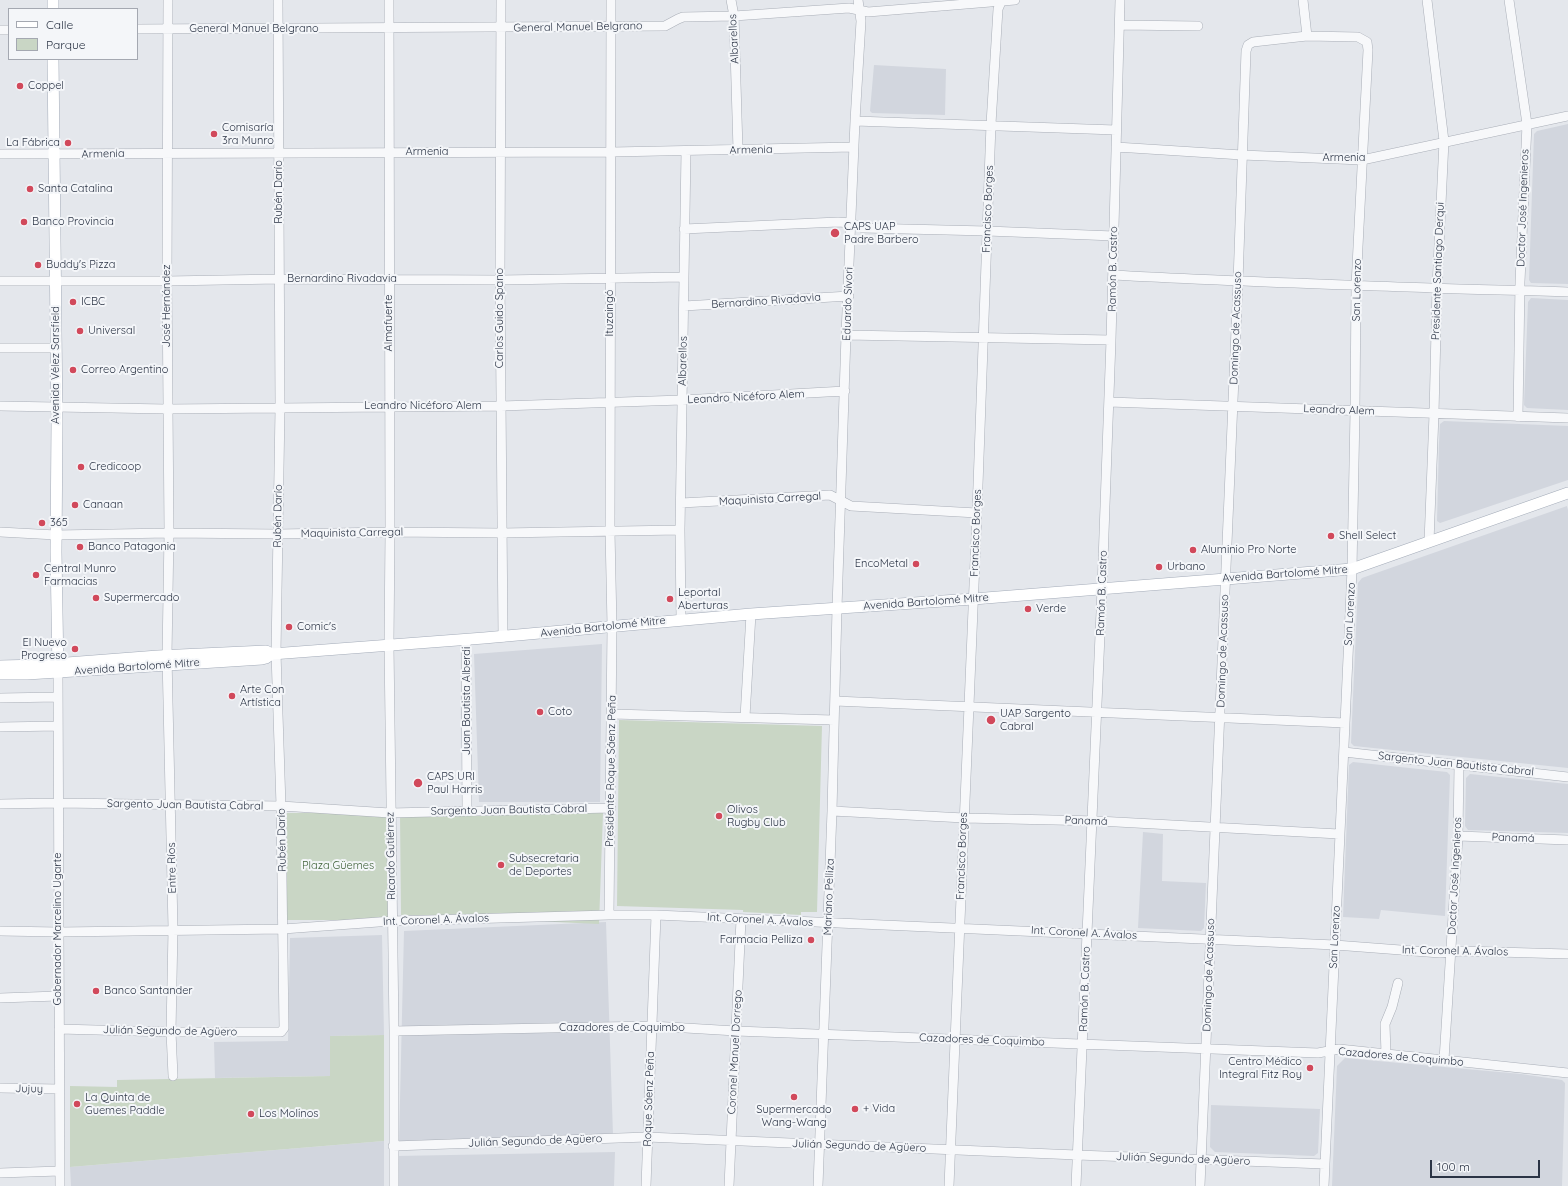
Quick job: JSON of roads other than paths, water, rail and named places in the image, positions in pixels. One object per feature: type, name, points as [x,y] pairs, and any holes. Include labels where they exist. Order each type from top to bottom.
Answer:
[{"type":"main road","name":"Avenida Vélez Sarsfield","points":[[53,60],[55,154],[56,535],[58,668]]},
{"type":"main road","name":"Avenida Bartolomé Mitre","points":[[0,674],[167,660],[262,659],[274,653],[466,640],[680,619],[973,599],[1352,569],[1568,493]]},
{"type":"main road","name":"Avenida Bartolomé Mitre","points":[[0,666],[58,668]]},
{"type":"street","name":"José Hernández","points":[[167,660],[168,0]]},
{"type":"street","name":"Rubén Darío","points":[[278,0],[280,408],[274,653],[281,806],[284,1028],[281,1032]]},
{"type":"street","name":"Almafuerte","points":[[389,0],[389,645]]},
{"type":"street","name":"Carlos Guido Spano","points":[[501,0],[500,280],[503,636]]},
{"type":"street","name":"Ituzaingó","points":[[611,0],[612,152],[610,277],[610,531],[612,626]]},
{"type":"street","name":"Albarellos","points":[[731,0],[734,16],[738,150]]},
{"type":"street","name":"Eduardo Sívori","points":[[837,608],[846,335],[849,296],[855,121],[861,21],[858,0]]},
{"type":"street","name":"General Manuel Belgrano","points":[[138,29],[665,26],[683,17],[734,16],[849,8],[868,12],[956,3],[1015,0]]},
{"type":"street","name":"Ramón B. Castro","points":[[1076,1186],[1109,402],[1120,0]]},
{"type":"street","points":[[1303,0],[1307,36]]},
{"type":"street","name":"Presidente Santiago Derqui","points":[[1427,0],[1444,141],[1437,288],[1429,542]]},
{"type":"street","name":"Doctor José Ingenieros","points":[[1509,0],[1527,124],[1520,290],[1518,416]]},
{"type":"street","name":"Francisco Borges","points":[[949,1186],[984,338],[991,124],[998,9],[1002,1]]},
{"type":"street","points":[[1120,25],[1198,26]]},
{"type":"street","name":"San Lorenzo","points":[[1307,36],[1358,36],[1366,42],[1368,50],[1356,286],[1352,569],[1324,1186]]},
{"type":"street","name":"Domingo de Acassuso","points":[[1200,1186],[1216,827],[1246,51],[1248,45],[1253,42],[1307,36]]},
{"type":"street","name":"Armenia","points":[[1116,147],[1242,155],[1362,160],[1444,141],[1568,116]]},
{"type":"street","points":[[855,121],[991,124],[1116,130]]},
{"type":"street","name":"Armenia","points":[[0,154],[612,152],[854,147]]},
{"type":"street","name":"Albarellos","points":[[680,619],[686,151]]},
{"type":"street","points":[[684,229],[838,222],[851,223],[863,228],[1114,236]]},
{"type":"street","points":[[1113,275],[1238,282],[1568,292]]},
{"type":"street","name":"Bernardino Rivadavia","points":[[0,281],[279,279],[500,280],[610,277],[684,277]]},
{"type":"street","name":"Bernardino Rivadavia","points":[[684,306],[849,296]]},
{"type":"street","points":[[846,335],[1111,340]]},
{"type":"street","points":[[0,348],[56,348]]},
{"type":"street","name":"Leandro Nicéforo Alem","points":[[0,406],[167,409],[501,406],[682,400],[845,391]]},
{"type":"street","name":"Leandro Alem","points":[[1109,402],[1568,418]]},
{"type":"street","name":"Maquinista Carregal","points":[[681,503],[830,495],[851,506],[977,513]]},
{"type":"street","name":"Maquinista Carregal","points":[[0,532],[56,535],[390,532],[501,533],[680,530]]},
{"type":"street","name":"Mariano Pelliza","points":[[818,1186],[832,811],[837,608]]},
{"type":"street","points":[[745,717],[751,614]]},
{"type":"street","name":"Presidente Roque Sáenz Peña","points":[[609,915],[612,626]]},
{"type":"street","name":"Juan Bautista Alberdi","points":[[466,640],[467,811]]},
{"type":"street","name":"Ricardo Gutiérrez","points":[[389,645],[394,1032],[394,1186]]},
{"type":"street","name":"Entre Ríos","points":[[167,660],[173,929],[171,1032],[173,1076]]},
{"type":"street","name":"Gobernador Marcelino Ugarte","points":[[58,668],[58,996],[60,1186]]},
{"type":"street","points":[[0,698],[58,697]]},
{"type":"street","points":[[835,701],[1345,723]]},
{"type":"street","points":[[612,714],[834,720]]},
{"type":"street","points":[[0,727],[58,726]]},
{"type":"street","name":"Sargento Juan Bautista Cabral","points":[[1344,752],[1568,777]]},
{"type":"street","name":"Doctor José Ingenieros","points":[[1444,1060],[1458,836],[1459,765]]},
{"type":"street","name":"Sargento Juan Bautista Cabral","points":[[0,804],[58,803],[281,806],[390,813],[611,808]]},
{"type":"street","name":"Panamá","points":[[832,811],[964,818],[1091,821],[1339,834]]},
{"type":"street","name":"Panamá","points":[[1458,836],[1568,840]]},
{"type":"street","name":"Int. Coronel A. Ávalos","points":[[0,931],[59,932],[173,929],[283,929],[392,921],[656,915],[1335,945],[1440,953],[1462,951],[1568,954]]},
{"type":"street","name":"Roque Sáenz Peña","points":[[646,1186],[656,915]]},
{"type":"street","name":"Coronel Manuel Dorrego","points":[[729,1186],[741,919]]},
{"type":"street","points":[[1386,1054],[1385,1024],[1392,1006],[1398,983]]},
{"type":"street","points":[[0,998],[58,996]]},
{"type":"street","name":"Cazadores de Coquimbo","points":[[394,1032],[652,1026],[736,1031],[823,1033],[954,1040],[1206,1049],[1329,1052],[1338,1049],[1568,1072]]},
{"type":"street","name":"Julián Segundo de Agüero","points":[[59,1029],[171,1032],[281,1032]]},
{"type":"street","name":"Jujuy","points":[[0,1088],[59,1089]]},
{"type":"street","name":"Julián Segundo de Agüero","points":[[393,1146],[647,1136],[1077,1156],[1325,1164]]},
{"type":"street","points":[[0,1173],[60,1171]]},
{"type":"place","name":"Coppel","points":[[20,86]]},
{"type":"place","name":"Comisaría 3ra Munro","points":[[214,134]]},
{"type":"place","name":"La Fábrica","points":[[68,143]]},
{"type":"place","name":"Santa Catalina","points":[[30,189]]},
{"type":"place","name":"Banco Provincia","points":[[24,222]]},
{"type":"place","name":"CAPS UAP Padre Barbero","points":[[835,233]]},
{"type":"place","name":"Buddy's Pizza","points":[[38,265]]},
{"type":"place","name":"ICBC","points":[[73,302]]},
{"type":"place","name":"Universal","points":[[80,331]]},
{"type":"place","name":"Correo Argentino","points":[[73,370]]},
{"type":"place","name":"Credicoop","points":[[81,467]]},
{"type":"place","name":"Canaan","points":[[75,505]]},
{"type":"place","name":"365","points":[[42,523]]},
{"type":"place","name":"Shell Select","points":[[1331,536]]},
{"type":"place","name":"Banco Patagonia","points":[[80,547]]},
{"type":"place","name":"Aluminio Pro Norte","points":[[1193,550]]},
{"type":"place","name":"EncoMetal","points":[[916,564]]},
{"type":"place","name":"Urbano","points":[[1159,567]]},
{"type":"place","name":"Central Munro Farmacias","points":[[36,575]]},
{"type":"place","name":"Supermercado","points":[[96,598]]},
{"type":"place","name":"Leportal Aberturas","points":[[670,599]]},
{"type":"place","name":"Verde","points":[[1028,609]]},
{"type":"place","name":"Comic's","points":[[289,627]]},
{"type":"place","name":"El Nuevo Progreso","points":[[75,649]]},
{"type":"place","name":"Arte Con Artística","points":[[232,696]]},
{"type":"place","name":"Coto","points":[[540,712]]},
{"type":"place","name":"UAP Sargento Cabral","points":[[991,720]]},
{"type":"place","name":"CAPS URI Paul Harris","points":[[418,783]]},
{"type":"place","name":"Olivos Rugby Club","points":[[719,816]]},
{"type":"place","name":"Subsecretaria de Deportes","points":[[501,865]]},
{"type":"place","name":"Farmacia Pelliza","points":[[811,940]]},
{"type":"place","name":"Banco Santander","points":[[96,991]]},
{"type":"place","name":"Centro Médico Integral Fitz Roy","points":[[1310,1068]]},
{"type":"place","name":"Supermercado Wang-Wang","points":[[794,1097]]},
{"type":"place","name":"La Quinta de Guemes Paddle","points":[[77,1104]]},
{"type":"place","name":"+ Vida","points":[[855,1109]]},
{"type":"place","name":"Los Molinos","points":[[251,1114]]},
{"type":"park label","name":"Plaza Güemes","points":[[338,866]]}]
